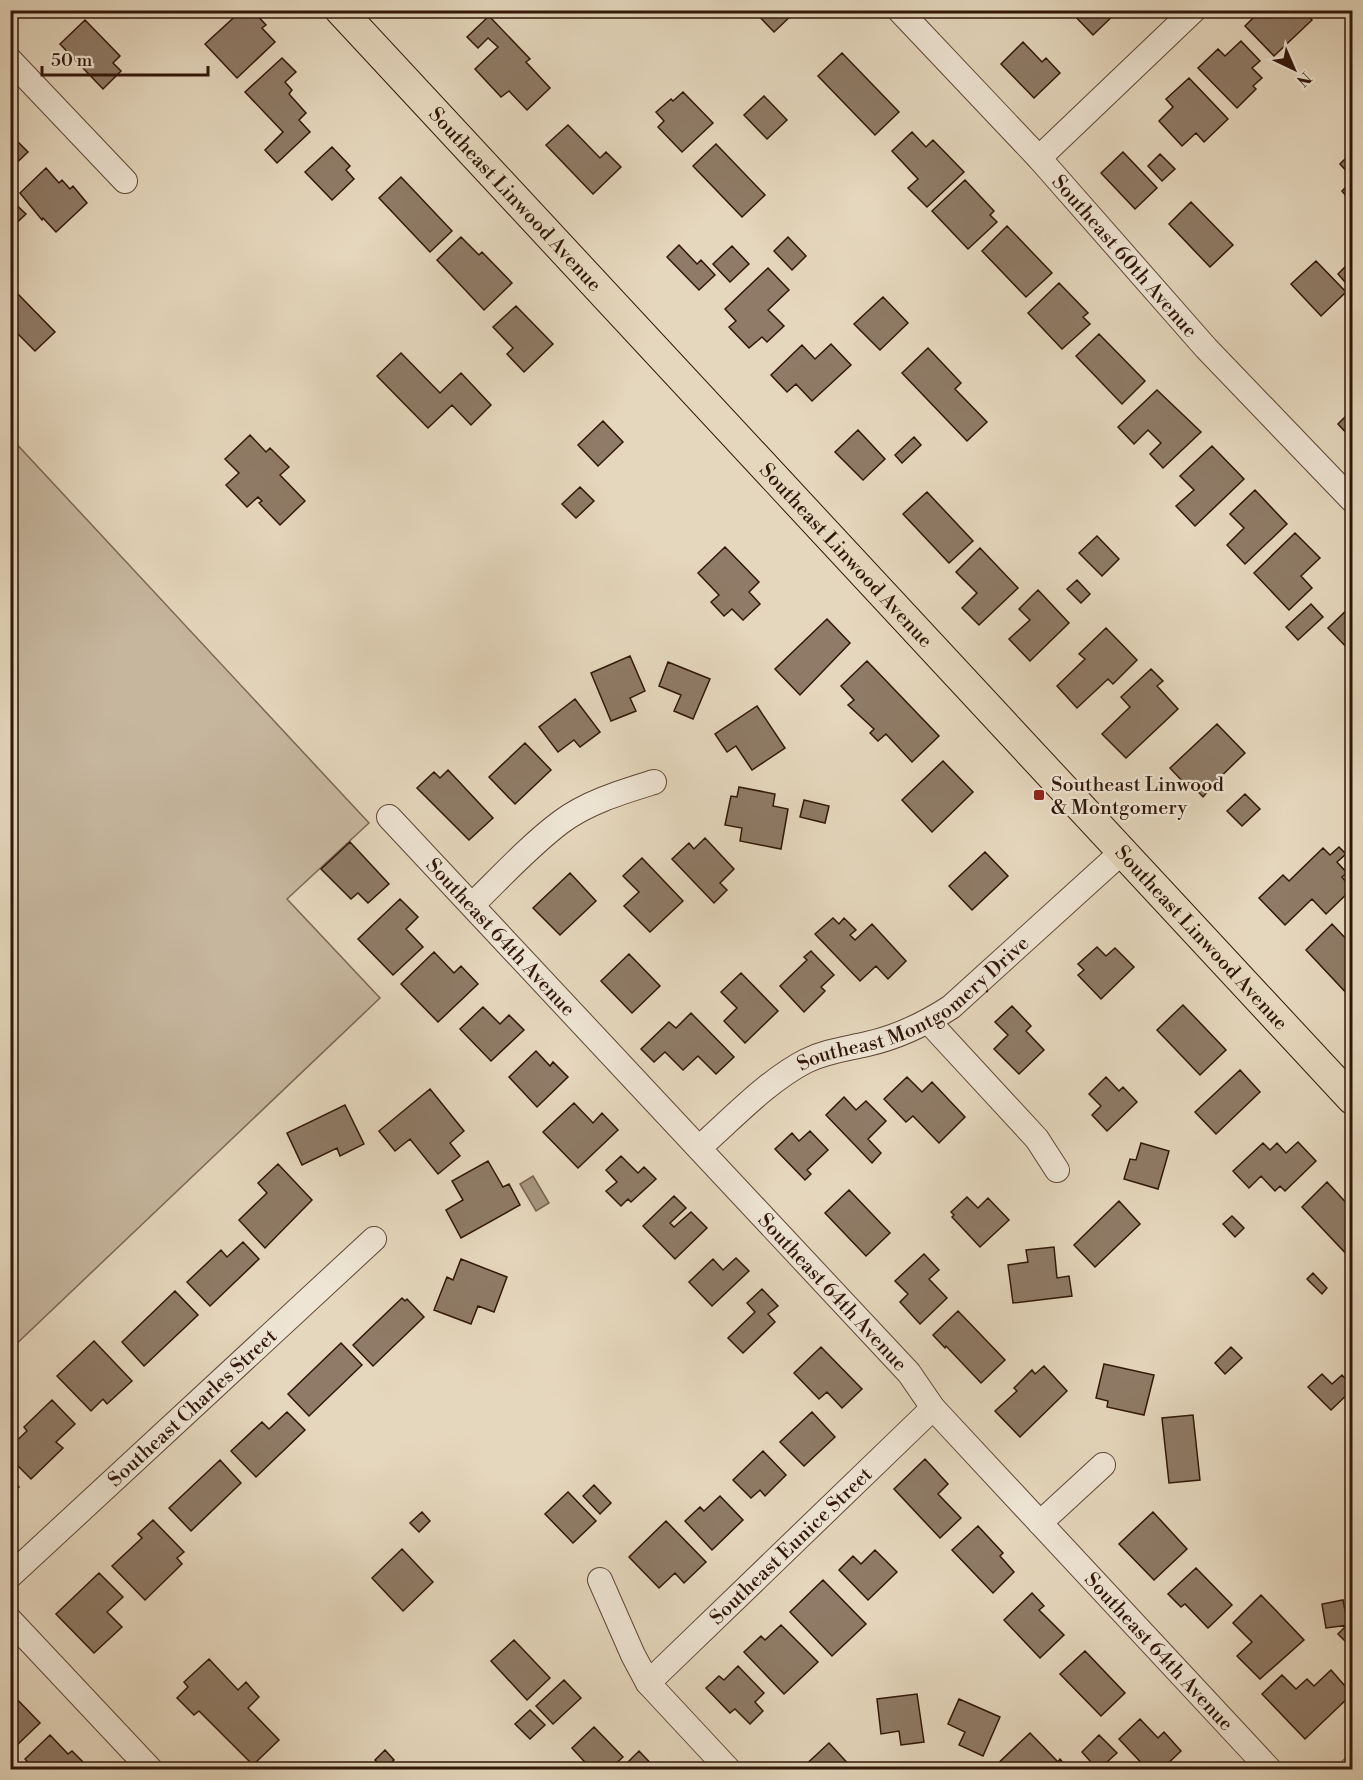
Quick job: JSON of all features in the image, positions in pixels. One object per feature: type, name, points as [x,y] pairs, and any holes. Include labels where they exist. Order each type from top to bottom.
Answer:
[{"type":"main road","name":"Southeast Linwood Avenue","points":[[340,10],[1353,1098]]},
{"type":"street","name":"Southeast 60th Avenue","points":[[899,10],[1039,158],[1206,348],[1353,500]]},
{"type":"street","points":[[1039,158],[1194,10]]},
{"type":"street","points":[[10,60],[125,181]]},
{"type":"street","points":[[472,905],[562,822],[620,792],[654,782]]},
{"type":"street","name":"Southeast 64th Avenue","points":[[389,818],[909,1373],[933,1408],[1270,1770]]},
{"type":"street","name":"Southeast Montgomery Drive","points":[[699,1148],[782,1074],[830,1050],[889,1038],[929,1022],[969,992],[1123,851]]},
{"type":"street","points":[[929,1022],[1037,1139],[1057,1170]]},
{"type":"street","name":"Southeast Charles Street","points":[[10,1576],[374,1239]]},
{"type":"street","name":"Southeast Eunice Street","points":[[648,1683],[933,1408]]},
{"type":"street","points":[[1040,1523],[1103,1465]]},
{"type":"street","points":[[600,1580],[648,1683],[729,1770]]},
{"type":"street","points":[[10,1620],[151,1770]]},
{"type":"shaded area","points":[[11,438],[369,823],[287,899],[380,998],[11,1349]]},
{"type":"shaded area","points":[[533,1176],[549,1203],[536,1211],[520,1184]]},
{"type":"building","points":[[242,10],[252,10],[266,25],[262,28],[275,42],[237,78],[205,44]]},
{"type":"building","points":[[753,10],[797,10],[774,32]]},
{"type":"building","points":[[1073,10],[1119,10],[1093,35],[1071,12]]},
{"type":"building","points":[[1261,10],[1303,10],[1312,20],[1274,56],[1245,26]]},
{"type":"building","points":[[489,16],[530,59],[526,62],[550,88],[527,110],[509,91],[501,97],[475,69],[498,47],[488,38],[478,48],[467,37]]},
{"type":"building","points":[[85,20],[120,56],[113,63],[121,71],[103,89],[60,44]]},
{"type":"building","points":[[1241,41],[1260,61],[1252,68],[1262,78],[1253,86],[1256,89],[1237,108],[1198,68],[1218,49],[1225,56]]},
{"type":"building","points":[[1023,42],[1042,62],[1046,58],[1060,73],[1034,98],[1001,64]]},
{"type":"building","points":[[842,53],[899,112],[875,135],[818,76]]},
{"type":"building","points":[[282,58],[296,72],[285,82],[292,90],[289,94],[306,113],[299,120],[310,132],[277,163],[265,150],[283,132],[245,92]]},
{"type":"building","points":[[1189,78],[1228,119],[1204,142],[1196,133],[1182,146],[1159,121],[1173,107],[1166,99]]},
{"type":"building","points":[[683,92],[713,123],[682,152],[658,127],[664,121],[656,112]]},
{"type":"building","points":[[764,96],[787,120],[767,139],[744,115]]},
{"type":"building","points":[[568,125],[600,158],[606,152],[621,167],[593,194],[546,145]]},
{"type":"building","points":[[912,132],[926,147],[933,140],[964,172],[927,207],[908,188],[918,179],[892,151]]},
{"type":"building","points":[[10,134],[28,152],[10,169]]},
{"type":"building","points":[[716,144],[765,195],[742,217],[693,166]]},
{"type":"building","points":[[332,147],[350,166],[346,170],[354,179],[332,200],[305,172]]},
{"type":"building","points":[[1123,152],[1157,188],[1135,209],[1101,173]]},
{"type":"building","points":[[1352,152],[1352,177],[1340,164]]},
{"type":"building","points":[[1160,154],[1175,169],[1162,181],[1148,166]]},
{"type":"building","points":[[46,168],[59,183],[62,180],[70,189],[73,186],[87,203],[56,232],[43,218],[42,220],[20,193]]},
{"type":"building","points":[[401,177],[452,231],[430,252],[379,198]]},
{"type":"building","points":[[965,180],[994,211],[990,215],[997,222],[968,249],[932,211]]},
{"type":"building","points":[[1352,181],[1352,203],[1342,191]]},
{"type":"building","points":[[10,199],[26,214],[10,229]]},
{"type":"building","points":[[1191,202],[1233,245],[1210,267],[1169,224]]},
{"type":"building","points":[[1007,226],[1052,273],[1026,297],[982,251]]},
{"type":"building","points":[[461,237],[479,255],[482,252],[512,283],[484,310],[437,260]]},
{"type":"building","points":[[788,237],[806,256],[792,270],[774,251]]},
{"type":"building","points":[[679,245],[697,264],[701,260],[715,275],[699,290],[667,257]]},
{"type":"building","points":[[732,246],[749,264],[730,282],[713,264]]},
{"type":"building","points":[[1352,260],[1352,290],[1338,274]]},
{"type":"building","points":[[1316,261],[1346,292],[1321,316],[1291,284]]},
{"type":"building","points":[[768,268],[789,290],[768,310],[784,326],[767,342],[762,337],[749,348],[729,327],[736,321],[725,309]]},
{"type":"building","points":[[1059,283],[1088,313],[1083,317],[1090,324],[1062,349],[1028,313]]},
{"type":"building","points":[[16,292],[55,332],[35,351],[10,326],[10,297]]},
{"type":"building","points":[[883,297],[908,323],[880,350],[854,324]]},
{"type":"building","points":[[516,306],[553,344],[524,372],[507,354],[513,348],[493,327]]},
{"type":"building","points":[[1099,334],[1145,381],[1122,404],[1076,356]]},
{"type":"building","points":[[831,344],[851,365],[812,401],[796,384],[787,392],[771,375],[802,345],[815,359]]},
{"type":"building","points":[[928,348],[961,383],[955,389],[987,422],[967,441],[902,373]]},
{"type":"building","points":[[401,353],[440,393],[461,373],[491,405],[471,425],[452,405],[428,428],[377,376]]},
{"type":"building","points":[[1157,390],[1201,432],[1163,468],[1150,454],[1161,443],[1148,430],[1134,444],[1118,427]]},
{"type":"building","points":[[1352,410],[1352,439],[1338,424]]},
{"type":"building","points":[[603,421],[623,442],[598,466],[578,445]]},
{"type":"building","points":[[858,430],[885,459],[863,480],[835,452]]},
{"type":"building","points":[[250,435],[266,452],[270,448],[289,467],[280,475],[305,501],[280,525],[259,503],[262,501],[258,497],[247,507],[226,485],[239,473],[225,459]]},
{"type":"building","points":[[914,437],[921,445],[902,463],[895,455]]},
{"type":"building","points":[[1212,446],[1244,479],[1195,526],[1176,506],[1194,490],[1180,476]]},
{"type":"building","points":[[580,487],[594,501],[576,518],[562,504]]},
{"type":"building","points":[[1255,490],[1287,524],[1245,564],[1227,545],[1244,528],[1230,514]]},
{"type":"building","points":[[927,492],[973,541],[949,563],[903,514]]},
{"type":"building","points":[[1295,533],[1320,558],[1301,576],[1312,588],[1289,610],[1254,573]]},
{"type":"building","points":[[1097,536],[1119,559],[1102,576],[1079,553]]},
{"type":"building","points":[[725,547],[759,582],[749,592],[760,604],[743,620],[732,609],[724,616],[711,602],[719,595],[698,573]]},
{"type":"building","points":[[980,548],[1018,588],[979,625],[962,608],[977,593],[956,572]]},
{"type":"building","points":[[1077,580],[1090,594],[1081,603],[1067,589]]},
{"type":"building","points":[[1038,590],[1069,623],[1030,661],[1009,639],[1030,620],[1019,609]]},
{"type":"building","points":[[1311,604],[1323,617],[1298,640],[1286,627]]},
{"type":"building","points":[[1352,605],[1352,653],[1328,628]]},
{"type":"building","points":[[827,619],[850,643],[800,695],[775,669]]},
{"type":"building","points":[[1106,628],[1137,660],[1113,684],[1108,679],[1077,708],[1057,686],[1085,659],[1079,654]]},
{"type":"building","points":[[630,656],[645,691],[630,698],[636,711],[611,721],[591,673]]},
{"type":"building","points":[[867,661],[939,736],[912,762],[886,734],[878,741],[870,733],[874,729],[848,705],[854,700],[841,686]]},
{"type":"building","points":[[668,662],[710,679],[693,719],[674,711],[681,695],[659,686]]},
{"type":"building","points":[[1151,669],[1163,681],[1157,686],[1178,709],[1126,758],[1102,734],[1130,707],[1121,697]]},
{"type":"building","points":[[575,699],[600,732],[580,747],[574,740],[558,752],[539,727]]},
{"type":"building","points":[[757,706],[785,748],[752,770],[736,746],[727,752],[715,734]]},
{"type":"building","points":[[1217,724],[1245,753],[1208,789],[1203,797],[1188,781],[1185,784],[1170,768]]},
{"type":"building","points":[[525,743],[551,770],[515,804],[489,777]]},
{"type":"building","points":[[943,761],[973,792],[932,832],[902,800]]},
{"type":"building","points":[[448,770],[493,818],[469,840],[417,788],[434,772],[440,778]]},
{"type":"building","points":[[739,787],[775,794],[773,806],[788,809],[781,849],[740,841],[742,828],[725,825],[731,796],[737,797]]},
{"type":"building","points":[[1245,794],[1260,809],[1242,826],[1227,811]]},
{"type":"building","points":[[804,800],[829,806],[825,823],[800,817]]},
{"type":"building","points":[[705,838],[734,869],[720,883],[727,890],[714,903],[672,859],[689,843],[694,849]]},
{"type":"building","points":[[350,842],[389,884],[368,903],[358,893],[351,899],[321,869]]},
{"type":"building","points":[[1339,847],[1346,854],[1337,862],[1347,873],[1342,877],[1352,889],[1326,914],[1312,899],[1285,925],[1259,898],[1283,875],[1289,881],[1323,848],[1330,855]]},
{"type":"building","points":[[985,852],[1008,876],[972,910],[949,886]]},
{"type":"building","points":[[642,858],[683,901],[650,932],[624,906],[639,892],[623,876]]},
{"type":"building","points":[[570,873],[596,901],[560,935],[533,908]]},
{"type":"building","points":[[400,899],[418,917],[406,929],[423,947],[393,975],[358,939]]},
{"type":"building","points":[[833,918],[839,924],[844,918],[856,930],[850,935],[855,940],[872,924],[906,961],[888,979],[876,966],[860,981],[815,934]]},
{"type":"building","points":[[1332,924],[1352,945],[1352,999],[1306,950]]},
{"type":"building","points":[[1097,947],[1106,956],[1115,948],[1134,967],[1101,999],[1078,975],[1084,970],[1078,964]]},
{"type":"building","points":[[811,951],[834,975],[821,987],[825,991],[804,1012],[780,986],[807,960],[804,957]]},
{"type":"building","points":[[434,952],[454,973],[461,966],[478,984],[438,1022],[401,984]]},
{"type":"building","points":[[629,954],[660,986],[632,1013],[601,981]]},
{"type":"building","points":[[741,973],[778,1011],[745,1043],[724,1021],[737,1008],[721,992]]},
{"type":"building","points":[[1183,1005],[1226,1050],[1200,1075],[1157,1030]]},
{"type":"building","points":[[1012,1006],[1031,1026],[1026,1031],[1044,1050],[1019,1074],[994,1049],[1008,1035],[995,1022]]},
{"type":"building","points":[[483,1007],[500,1024],[509,1015],[524,1030],[491,1061],[460,1029]]},
{"type":"building","points":[[691,1013],[734,1057],[716,1074],[698,1056],[683,1070],[665,1052],[654,1062],[641,1049],[669,1022],[676,1028]]},
{"type":"building","points":[[536,1051],[550,1066],[553,1062],[568,1077],[537,1107],[509,1077]]},
{"type":"building","points":[[1240,1070],[1260,1092],[1216,1134],[1195,1112]]},
{"type":"building","points":[[907,1077],[922,1092],[932,1082],[965,1117],[939,1143],[913,1116],[906,1122],[884,1099]]},
{"type":"building","points":[[1106,1077],[1119,1091],[1123,1087],[1137,1102],[1107,1131],[1092,1115],[1101,1106],[1089,1094]]},
{"type":"building","points":[[430,1089],[464,1131],[450,1143],[460,1156],[438,1174],[410,1139],[395,1151],[379,1131]]},
{"type":"building","points":[[844,1097],[856,1110],[866,1101],[886,1121],[868,1139],[881,1153],[872,1163],[826,1115]]},
{"type":"building","points":[[574,1103],[593,1123],[602,1113],[618,1130],[578,1168],[543,1132]]},
{"type":"building","points":[[345,1105],[364,1144],[340,1156],[337,1148],[302,1165],[287,1133]]},
{"type":"building","points":[[810,1131],[828,1150],[807,1170],[811,1174],[805,1180],[775,1149],[792,1133],[799,1141]]},
{"type":"building","points":[[1298,1142],[1316,1161],[1285,1191],[1280,1186],[1275,1191],[1261,1176],[1249,1188],[1233,1171],[1263,1143],[1270,1150],[1277,1143],[1286,1153]]},
{"type":"building","points":[[1141,1143],[1169,1151],[1158,1189],[1124,1179],[1130,1159],[1136,1160]]},
{"type":"building","points":[[621,1156],[638,1173],[644,1167],[656,1179],[631,1202],[628,1199],[621,1206],[606,1191],[617,1182],[606,1170]]},
{"type":"building","points":[[488,1161],[503,1187],[509,1184],[520,1205],[461,1238],[446,1210],[463,1200],[452,1181]]},
{"type":"building","points":[[278,1164],[312,1200],[265,1248],[239,1220],[267,1193],[258,1183]]},
{"type":"building","points":[[1327,1182],[1352,1209],[1352,1260],[1302,1207]]},
{"type":"building","points":[[849,1190],[890,1233],[866,1256],[825,1213]]},
{"type":"building","points":[[674,1196],[686,1208],[670,1223],[674,1227],[691,1212],[707,1228],[675,1259],[643,1226]]},
{"type":"building","points":[[967,1197],[978,1208],[988,1198],[1009,1220],[980,1247],[952,1217],[954,1215],[951,1212]]},
{"type":"building","points":[[1119,1201],[1140,1224],[1095,1267],[1074,1245]]},
{"type":"building","points":[[1232,1216],[1244,1228],[1235,1237],[1223,1224]]},
{"type":"building","points":[[243,1242],[259,1259],[210,1306],[187,1282],[221,1250],[227,1257]]},
{"type":"building","points":[[1054,1247],[1057,1278],[1069,1276],[1072,1296],[1013,1303],[1008,1265],[1028,1262],[1026,1250]]},
{"type":"building","points":[[924,1254],[939,1270],[929,1279],[947,1298],[920,1324],[900,1302],[908,1294],[895,1281]]},
{"type":"building","points":[[736,1258],[749,1271],[712,1306],[689,1282],[713,1259],[723,1270]]},
{"type":"building","points":[[461,1259],[507,1277],[494,1312],[478,1306],[471,1324],[434,1310],[447,1277],[453,1280]]},
{"type":"building","points":[[1313,1273],[1327,1288],[1322,1294],[1307,1279]]},
{"type":"building","points":[[762,1289],[778,1306],[768,1314],[775,1322],[743,1353],[728,1338],[755,1312],[747,1303]]},
{"type":"building","points":[[175,1291],[198,1315],[144,1366],[122,1342]]},
{"type":"building","points":[[402,1298],[405,1301],[407,1299],[424,1317],[373,1366],[353,1345]]},
{"type":"building","points":[[958,1311],[1005,1360],[981,1383],[933,1335]]},
{"type":"building","points":[[94,1341],[132,1381],[107,1404],[103,1399],[91,1411],[57,1376]]},
{"type":"building","points":[[341,1343],[362,1365],[309,1416],[288,1394]]},
{"type":"building","points":[[821,1347],[862,1389],[842,1408],[827,1392],[819,1399],[794,1373]]},
{"type":"building","points":[[1231,1347],[1242,1358],[1225,1374],[1215,1363]]},
{"type":"building","points":[[1104,1364],[1154,1375],[1144,1415],[1107,1407],[1108,1401],[1096,1398]]},
{"type":"building","points":[[1044,1366],[1067,1391],[1020,1437],[995,1411],[1017,1391],[1014,1388],[1032,1370],[1035,1374]]},
{"type":"building","points":[[1322,1374],[1332,1384],[1342,1375],[1352,1386],[1352,1390],[1331,1410],[1308,1387]]},
{"type":"building","points":[[52,1400],[75,1424],[56,1442],[63,1448],[31,1479],[10,1458],[10,1447],[27,1431],[24,1427]]},
{"type":"building","points":[[287,1412],[305,1430],[256,1477],[231,1451],[262,1422],[269,1429]]},
{"type":"building","points":[[812,1412],[835,1437],[804,1466],[780,1442]]},
{"type":"building","points":[[1193,1415],[1200,1480],[1169,1483],[1162,1418]]},
{"type":"building","points":[[763,1451],[786,1475],[765,1496],[760,1490],[751,1498],[733,1480]]},
{"type":"building","points":[[925,1459],[948,1484],[938,1494],[961,1518],[940,1538],[894,1489]]},
{"type":"building","points":[[220,1460],[241,1483],[191,1531],[169,1508]]},
{"type":"building","points":[[10,1478],[19,1487],[10,1495]]},
{"type":"building","points":[[594,1485],[611,1503],[600,1514],[583,1496]]},
{"type":"building","points":[[568,1492],[596,1521],[573,1543],[545,1514]]},
{"type":"building","points":[[720,1496],[743,1520],[712,1550],[685,1521],[700,1507],[704,1511]]},
{"type":"building","points":[[422,1512],[430,1521],[419,1532],[410,1523]]},
{"type":"building","points":[[1153,1512],[1187,1549],[1154,1580],[1119,1544]]},
{"type":"building","points":[[153,1520],[184,1552],[177,1558],[182,1564],[145,1600],[112,1566],[142,1538],[138,1534]]},
{"type":"building","points":[[666,1521],[706,1562],[684,1583],[675,1573],[659,1588],[629,1557]]},
{"type":"building","points":[[978,1526],[1003,1553],[1000,1556],[1014,1572],[993,1593],[952,1550]]},
{"type":"building","points":[[402,1549],[433,1582],[403,1611],[372,1578]]},
{"type":"building","points":[[875,1550],[897,1572],[868,1600],[839,1570],[853,1556],[861,1564]]},
{"type":"building","points":[[1196,1568],[1232,1605],[1208,1628],[1185,1604],[1181,1607],[1168,1594]]},
{"type":"building","points":[[99,1573],[123,1597],[107,1612],[122,1627],[94,1653],[56,1614]]},
{"type":"building","points":[[823,1580],[866,1624],[832,1656],[790,1612]]},
{"type":"building","points":[[1032,1593],[1044,1606],[1039,1610],[1064,1635],[1040,1658],[1004,1620]]},
{"type":"building","points":[[1261,1595],[1304,1640],[1260,1679],[1237,1656],[1252,1642],[1233,1623]]},
{"type":"building","points":[[1343,1600],[1348,1625],[1326,1628],[1322,1604]]},
{"type":"building","points":[[1352,1620],[1352,1648],[1338,1634]]},
{"type":"building","points":[[781,1625],[818,1662],[784,1694],[744,1652],[761,1636],[765,1640]]},
{"type":"building","points":[[514,1640],[550,1678],[527,1700],[491,1661]]},
{"type":"building","points":[[1085,1651],[1125,1693],[1101,1716],[1060,1674]]},
{"type":"building","points":[[209,1659],[238,1690],[246,1682],[259,1697],[248,1708],[279,1740],[253,1765],[199,1711],[194,1715],[177,1698],[188,1687],[184,1682]]},
{"type":"building","points":[[738,1666],[764,1693],[755,1702],[763,1711],[750,1724],[735,1709],[730,1713],[706,1688],[719,1676],[724,1680]]},
{"type":"building","points":[[1331,1670],[1352,1694],[1305,1739],[1262,1694],[1282,1675],[1296,1689],[1307,1679],[1314,1686]]},
{"type":"building","points":[[564,1680],[581,1698],[553,1724],[536,1706]]},
{"type":"building","points":[[10,1692],[40,1723],[16,1746],[10,1745]]},
{"type":"building","points":[[917,1694],[924,1742],[901,1745],[899,1731],[881,1734],[877,1699]]},
{"type":"building","points":[[959,1699],[1000,1717],[983,1756],[959,1745],[965,1732],[948,1724]]},
{"type":"building","points":[[530,1710],[545,1725],[530,1739],[515,1724]]},
{"type":"building","points":[[1140,1719],[1158,1738],[1164,1732],[1181,1751],[1161,1770],[1148,1770],[1119,1739]]},
{"type":"building","points":[[594,1727],[623,1757],[609,1770],[592,1770],[572,1748]]},
{"type":"building","points":[[1030,1733],[1069,1770],[991,1770]]},
{"type":"building","points":[[50,1735],[68,1754],[72,1751],[91,1770],[35,1770],[25,1759]]},
{"type":"building","points":[[1099,1735],[1117,1753],[1098,1770],[1082,1752]]},
{"type":"building","points":[[829,1743],[854,1770],[800,1770]]},
{"type":"building","points":[[385,1750],[394,1760],[384,1769],[375,1760]]},
{"type":"building","points":[[639,1751],[657,1770],[620,1770]]},
{"type":"place","name":"Southeast Linwood & Montgomery","points":[[1039,795]]}]
